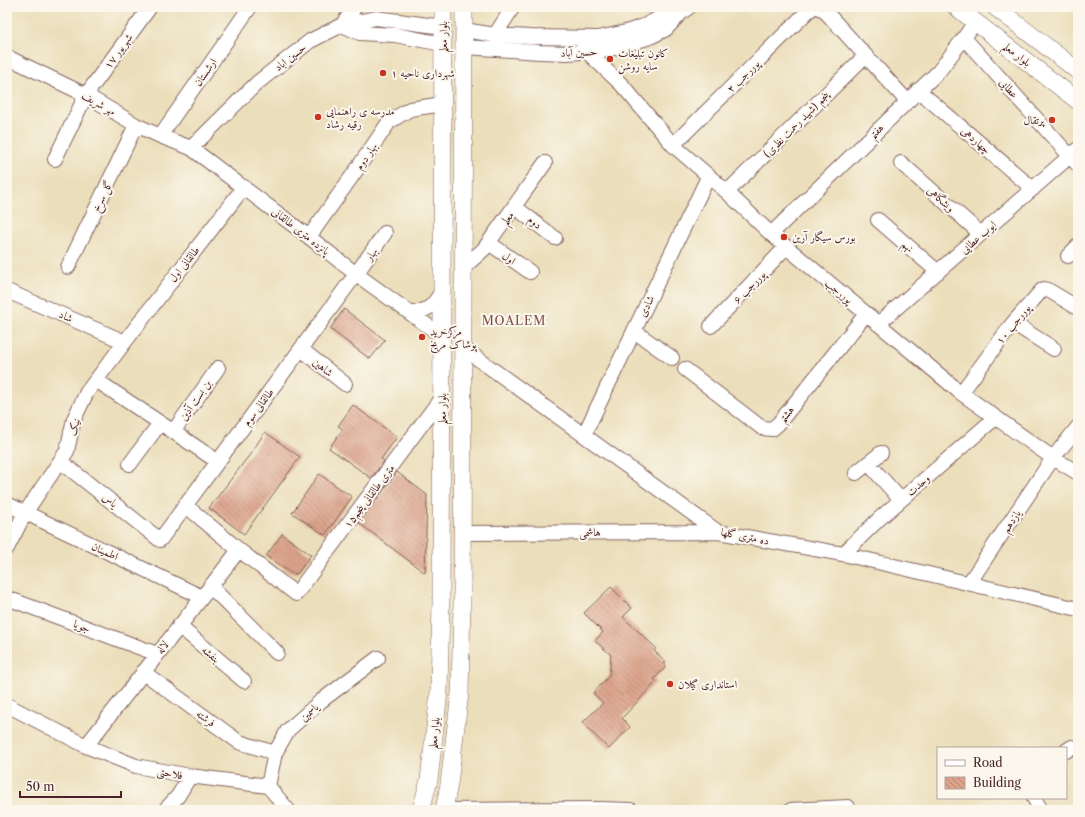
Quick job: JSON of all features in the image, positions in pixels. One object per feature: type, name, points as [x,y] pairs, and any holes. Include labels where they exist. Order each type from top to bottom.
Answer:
[{"type":"main road","name":"بلوار معلم","points":[[421,810],[429,780],[439,692],[441,602],[443,7]]},
{"type":"main road","name":"بلوار معلم","points":[[444,810],[450,784],[460,693],[462,602],[464,7]]},
{"type":"main road","name":"بلوار معلم","points":[[956,7],[1078,101]]},
{"type":"main road","points":[[996,7],[1078,71]]},
{"type":"main road","points":[[443,28],[464,30]]},
{"type":"main road","points":[[443,44],[464,47]]},
{"type":"main road","points":[[442,336],[463,348]]},
{"type":"street","name":"۱۷ شهریور","points":[[55,159],[86,95],[150,7]]},
{"type":"street","name":"ارشستان","points":[[160,136],[250,7]]},
{"type":"street","points":[[354,7],[342,25],[360,33],[395,35],[443,44]]},
{"type":"street","points":[[495,35],[513,7]]},
{"type":"street","name":"پوررجب ۲","points":[[673,145],[808,11],[814,7]]},
{"type":"street","points":[[818,7],[824,10],[907,101]]},
{"type":"street","name":"حسین آباد","points":[[464,30],[495,35],[531,37],[607,50],[650,37],[666,29],[686,9]]},
{"type":"street","name":"حسین آباد","points":[[464,47],[567,53],[598,38],[626,32],[646,25],[664,15],[686,9]]},
{"type":"street","name":"حسین اباد","points":[[191,148],[257,83],[310,41],[342,25],[376,18],[443,28]]},
{"type":"street","name":"هفتم","points":[[771,234],[939,71],[975,22]]},
{"type":"street","name":"پوررجب","points":[[598,38],[607,50],[622,85]]},
{"type":"street","name":"عطایی","points":[[964,38],[1075,157]]},
{"type":"street","name":"پوررجب","points":[[584,45],[622,85],[673,145],[727,192],[786,247],[961,393],[1053,458],[1078,473]]},
{"type":"street","name":"پنجم (شهید رحمت نظری)","points":[[727,192],[865,56]]},
{"type":"street","name":"مهر شریف","points":[[8,59],[86,95],[136,125],[191,148]]},
{"type":"street","name":"چهاردهی","points":[[918,90],[1033,189]]},
{"type":"street","name":"بهار دوم","points":[[309,237],[389,122],[410,109],[443,104]]},
{"type":"street","name":"گل سرخ","points":[[68,267],[136,125]]},
{"type":"street","name":"پانزده متری طالقانی","points":[[191,148],[244,186],[356,274],[442,336]]},
{"type":"street","name":"ایوب عطایی","points":[[878,324],[1033,189],[1075,157]]},
{"type":"street","name":"معلم","points":[[463,268],[489,243],[545,163]]},
{"type":"street","name":"ویشگاهی","points":[[901,163],[981,234]]},
{"type":"street","name":"شادی","points":[[584,435],[708,177]]},
{"type":"street","name":"طالقانی اول","points":[[125,342],[244,186]]},
{"type":"street","name":"دوم","points":[[514,207],[555,238]]},
{"type":"street","name":"نهم","points":[[878,220],[938,272]]},
{"type":"street","name":"بهار","points":[[356,274],[385,234]]},
{"type":"street","name":"اول","points":[[489,243],[530,272]]},
{"type":"street","points":[[1068,256],[1078,246]]},
{"type":"street","name":"پوررجب ۶","points":[[711,326],[786,247]]},
{"type":"street","name":"طالقانی سوم","points":[[160,540],[184,505],[356,274]]},
{"type":"street","name":"پوررجب ۱۰","points":[[961,393],[1013,322],[1042,290],[1044,289],[1078,308]]},
{"type":"street","name":"شاد","points":[[7,291],[125,342]]},
{"type":"street","points":[[411,314],[423,311],[433,305],[442,291]]},
{"type":"street","name":"هشتم","points":[[685,368],[762,428],[772,430],[866,314]]},
{"type":"street","points":[[1013,322],[1054,349]]},
{"type":"street","points":[[634,331],[672,358]]},
{"type":"street","name":"نیک","points":[[7,548],[25,513],[68,451],[74,419],[87,392],[125,342]]},
{"type":"street","name":"ده متری گلها","points":[[463,348],[718,532],[843,554],[1078,609]]},
{"type":"street","name":"شاهین","points":[[301,349],[345,384]]},
{"type":"street","name":"بن بست آذین","points":[[173,432],[218,368]]},
{"type":"street","points":[[96,380],[217,461]]},
{"type":"street","name":"۱۵متری طالقانی پنجم","points":[[239,550],[296,594],[442,397]]},
{"type":"street","name":"وحدت","points":[[843,554],[879,519],[995,418]]},
{"type":"street","points":[[130,464],[160,423]]},
{"type":"street","name":"یازدهم","points":[[969,583],[1053,458],[1078,427]]},
{"type":"street","points":[[856,473],[881,453]]},
{"type":"street","name":"یاس","points":[[60,461],[160,540]]},
{"type":"street","points":[[868,463],[901,500]]},
{"type":"street","name":"اطمینان","points":[[7,504],[206,592]]},
{"type":"street","points":[[184,505],[239,550]]},
{"type":"street","name":"هاشمی","points":[[462,533],[718,532]]},
{"type":"street","name":"لاله","points":[[86,746],[142,672],[239,550]]},
{"type":"street","points":[[206,592],[277,653]]},
{"type":"street","name":"جویا","points":[[7,598],[157,654]]},
{"type":"street","name":"بنفشه","points":[[179,626],[244,681]]},
{"type":"street","name":"یاسمین","points":[[268,786],[275,753],[288,730],[321,701],[378,658]]},
{"type":"street","name":"فرشته","points":[[142,672],[239,742],[275,753]]},
{"type":"street","name":"فلاحتی","points":[[7,705],[86,746],[136,766],[190,776],[268,786]]},
{"type":"street","points":[[165,810],[178,796],[190,776]]},
{"type":"street","points":[[268,786],[288,810]]},
{"type":"street","points":[[1034,799],[1040,810]]},
{"type":"street","points":[[791,810],[848,807]]},
{"type":"street","points":[[444,810],[631,810]]},
{"type":"building","points":[[344,309],[385,340],[370,359],[330,329]]},
{"type":"building","points":[[353,405],[397,437],[381,459],[384,461],[371,478],[329,448],[343,429],[338,426]]},
{"type":"building","points":[[265,432],[300,457],[244,534],[209,508]]},
{"type":"building","points":[[397,472],[427,495],[425,573],[359,523]]},
{"type":"building","points":[[319,474],[352,497],[325,535],[292,513]]},
{"type":"building","points":[[282,534],[311,555],[297,574],[291,573],[266,556]]},
{"type":"building","points":[[611,587],[632,608],[623,617],[656,648],[654,651],[665,661],[665,668],[654,679],[656,682],[622,718],[630,727],[609,749],[582,723],[603,703],[593,693],[609,676],[611,655],[595,641],[603,632],[584,613]]},
{"type":"place","name":"کانون تبلیغات سایه روشن","points":[[610,59]]},
{"type":"place","name":"شهرداری ناحیه ۱","points":[[383,73]]},
{"type":"place","name":"مدرسه ی راهنمایی رقیه رشاد","points":[[318,117]]},
{"type":"place","name":"پرتقال","points":[[1052,120]]},
{"type":"place","name":"بورس سیگار آرین","points":[[784,237]]},
{"type":"place","name":"مرکزخرید پوشاک مریخ","points":[[422,337]]},
{"type":"place","name":"استانداری گیلان","points":[[670,684]]},
{"type":"district","name":"MOALEM","points":[[514,321]]}]
